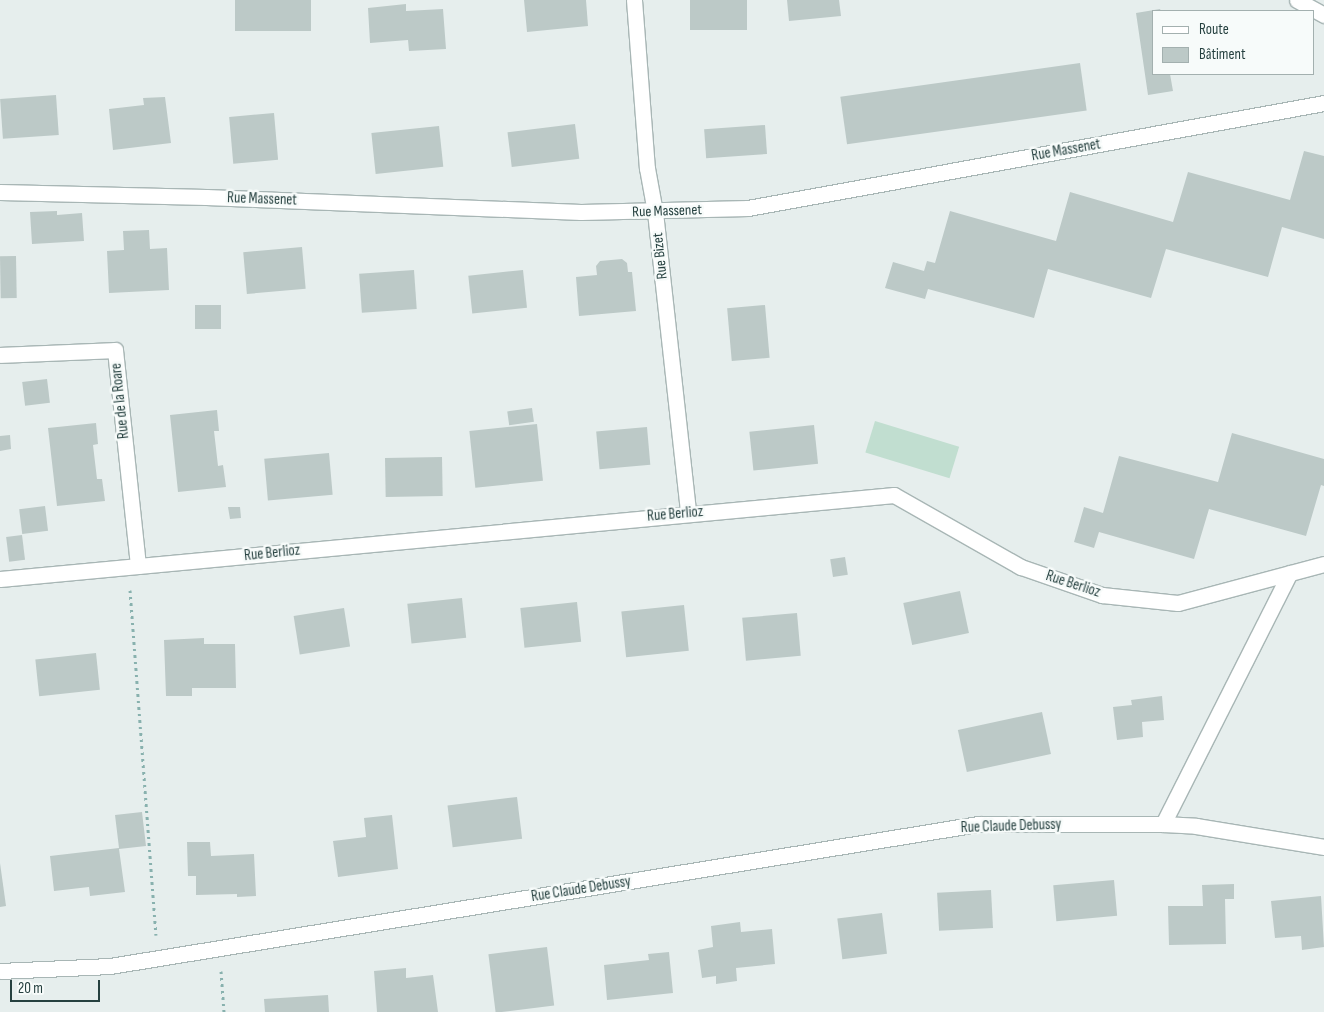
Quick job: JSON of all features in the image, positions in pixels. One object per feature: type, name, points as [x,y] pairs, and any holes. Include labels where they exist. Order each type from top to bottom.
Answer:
[{"type":"street","name":"Rue Bizet","points":[[634,0],[647,168],[655,212],[688,513]]},
{"type":"street","points":[[1297,0],[1314,10]]},
{"type":"street","name":"Rue Massenet","points":[[0,192],[206,197],[581,212],[655,212],[748,208],[1324,103]]},
{"type":"street","name":"Rue de la Roare","points":[[0,355],[115,350],[133,567]]},
{"type":"street","name":"Rue Berlioz","points":[[0,579],[894,494],[1021,567],[1102,595],[1178,603],[1324,564]]},
{"type":"street","points":[[1163,824],[1290,573]]},
{"type":"street","name":"Rue Claude Debussy","points":[[0,971],[110,966],[978,824],[1163,824],[1196,826],[1324,848]]},
{"type":"path","points":[[133,567],[158,958]]},
{"type":"path","points":[[219,948],[224,1012]]},
{"type":"green space","points":[[875,421],[959,447],[950,478],[865,453]]},
{"type":"building","points":[[235,0],[311,0],[311,31],[235,31]]},
{"type":"building","points":[[524,0],[586,0],[588,26],[527,32]]},
{"type":"building","points":[[690,0],[747,0],[747,30],[690,30]]},
{"type":"building","points":[[787,0],[839,0],[841,16],[789,21]]},
{"type":"building","points":[[406,4],[406,11],[443,9],[446,49],[409,51],[408,40],[370,43],[368,8]]},
{"type":"building","points":[[1152,10],[1152,75],[1170,75],[1173,91],[1148,95],[1136,13]]},
{"type":"building","points":[[1080,63],[1087,111],[847,144],[840,97]]},
{"type":"building","points":[[56,95],[59,135],[3,139],[0,99]]},
{"type":"building","points":[[165,97],[171,143],[113,150],[109,109],[144,105],[143,98]]},
{"type":"building","points":[[274,113],[278,160],[233,164],[229,117]]},
{"type":"building","points":[[575,124],[579,159],[512,167],[508,132]]},
{"type":"building","points":[[765,125],[767,154],[706,158],[704,129]]},
{"type":"building","points":[[439,126],[443,167],[376,174],[371,133]]},
{"type":"building","points":[[1304,151],[1324,156],[1324,239],[1282,227],[1268,277],[1166,249],[1151,298],[1048,269],[1034,318],[928,289],[925,299],[885,288],[893,262],[924,271],[927,261],[935,263],[950,211],[1056,241],[1070,192],[1173,222],[1188,172],[1290,200]]},
{"type":"building","points":[[57,211],[57,215],[82,213],[84,241],[32,244],[30,212]]},
{"type":"building","points":[[149,230],[150,249],[167,248],[169,290],[109,293],[107,251],[124,250],[123,231]]},
{"type":"building","points":[[302,247],[306,289],[247,294],[243,252]]},
{"type":"building","points":[[0,256],[16,256],[17,298],[1,298]]},
{"type":"building","points":[[622,259],[627,263],[628,272],[632,272],[636,311],[579,316],[576,277],[597,275],[596,266],[600,261]]},
{"type":"building","points":[[414,270],[417,309],[362,313],[359,274]]},
{"type":"building","points":[[523,270],[527,308],[472,314],[468,276]]},
{"type":"building","points":[[195,305],[221,305],[221,329],[195,329]]},
{"type":"building","points":[[765,305],[770,358],[732,361],[727,308]]},
{"type":"building","points":[[47,379],[50,403],[25,406],[22,382]]},
{"type":"building","points":[[532,408],[534,422],[509,425],[507,411]]},
{"type":"building","points":[[217,410],[219,431],[214,431],[218,466],[223,465],[226,487],[178,492],[170,415]]},
{"type":"building","points":[[96,423],[98,444],[93,445],[97,479],[102,479],[105,501],[57,506],[48,428]]},
{"type":"building","points":[[537,424],[543,481],[475,488],[469,431]]},
{"type":"building","points":[[814,425],[818,464],[753,471],[749,432]]},
{"type":"building","points":[[647,427],[650,465],[600,469],[596,431]]},
{"type":"building","points":[[1232,433],[1324,459],[1324,486],[1321,485],[1306,536],[1209,509],[1194,559],[1099,532],[1094,548],[1074,542],[1084,507],[1103,513],[1119,456],[1218,482]]},
{"type":"building","points":[[10,435],[11,449],[0,451],[0,436]]},
{"type":"building","points":[[329,453],[333,495],[268,501],[264,459]]},
{"type":"building","points":[[442,457],[443,496],[386,497],[385,458]]},
{"type":"building","points":[[45,506],[48,531],[22,534],[19,509]]},
{"type":"building","points":[[228,507],[240,507],[241,518],[230,519]]},
{"type":"building","points":[[22,535],[25,560],[9,562],[6,537]]},
{"type":"building","points":[[845,557],[848,575],[833,577],[830,559]]},
{"type":"building","points":[[960,591],[969,633],[912,645],[903,603]]},
{"type":"building","points":[[462,598],[466,638],[411,644],[407,604]]},
{"type":"building","points":[[577,602],[581,642],[524,648],[520,608]]},
{"type":"building","points":[[684,605],[689,651],[626,657],[621,612]]},
{"type":"building","points":[[344,608],[350,647],[300,654],[294,616]]},
{"type":"building","points":[[797,613],[801,656],[746,661],[742,618]]},
{"type":"building","points":[[204,638],[204,644],[235,644],[236,688],[192,688],[192,696],[166,696],[164,640]]},
{"type":"building","points":[[96,653],[100,690],[39,696],[35,659]]},
{"type":"building","points":[[1162,696],[1164,720],[1142,722],[1143,737],[1117,740],[1113,707],[1132,705],[1131,700]]},
{"type":"building","points":[[1042,712],[1051,754],[967,772],[958,730]]},
{"type":"building","points":[[517,797],[522,839],[453,847],[448,806]]},
{"type":"building","points":[[142,812],[146,846],[119,849],[125,892],[90,896],[89,887],[54,891],[50,856],[119,848],[115,815]]},
{"type":"building","points":[[392,815],[398,869],[338,877],[333,841],[366,837],[364,818]]},
{"type":"building","points":[[187,842],[210,842],[211,856],[254,854],[256,896],[237,897],[237,894],[196,895],[196,876],[188,876]]},
{"type":"building","points":[[0,863],[6,906],[0,907]]},
{"type":"building","points":[[1114,880],[1117,916],[1056,921],[1053,885]]},
{"type":"building","points":[[1234,884],[1234,899],[1225,899],[1226,944],[1169,945],[1168,906],[1203,906],[1202,885]]},
{"type":"building","points":[[991,890],[993,928],[939,931],[937,893]]},
{"type":"building","points":[[1321,896],[1324,947],[1302,950],[1301,936],[1275,938],[1271,901]]},
{"type":"building","points":[[882,913],[887,954],[842,959],[837,918]]},
{"type":"building","points":[[740,922],[741,932],[772,929],[775,964],[736,968],[737,981],[716,984],[716,976],[702,978],[698,950],[713,947],[711,926]]},
{"type":"building","points":[[547,947],[554,1006],[496,1012],[488,954]]},
{"type":"building","points":[[669,952],[673,993],[607,1000],[604,965],[649,960],[648,954]]},
{"type":"building","points":[[406,968],[406,978],[433,975],[438,1012],[377,1012],[374,971]]},
{"type":"building","points":[[328,995],[329,1012],[265,1012],[264,999]]}]
